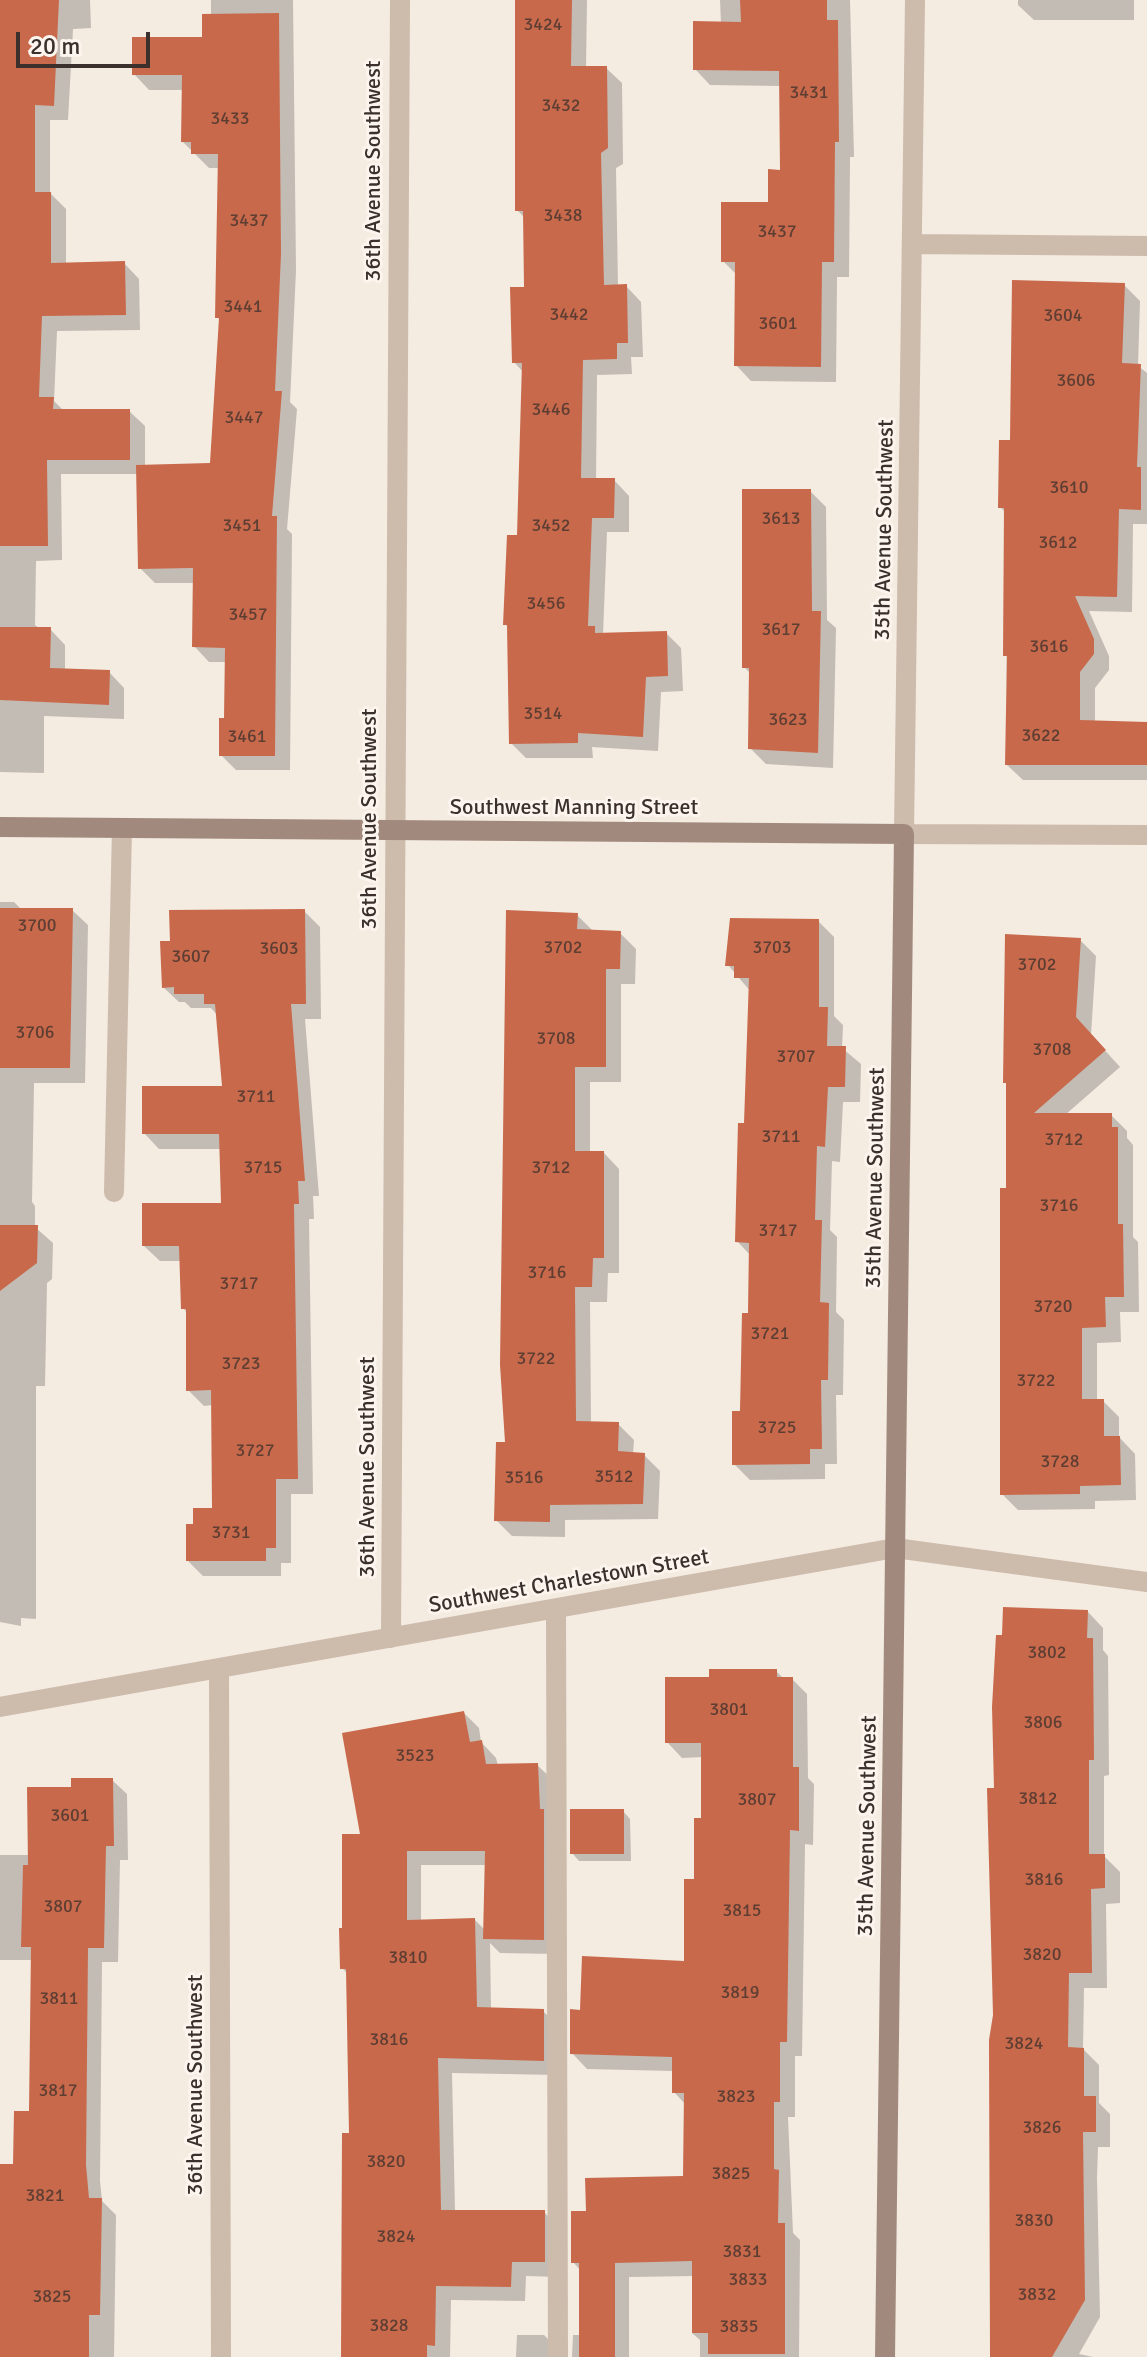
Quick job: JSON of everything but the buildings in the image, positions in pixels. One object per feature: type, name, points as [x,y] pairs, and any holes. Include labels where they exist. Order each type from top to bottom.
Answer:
[{"type":"street","name":"36th Avenue Southwest","points":[[391,1638],[400,0]]},
{"type":"street","name":"35th Avenue Southwest","points":[[885,2357],[915,0]]},
{"type":"street","points":[[913,244],[1147,246]]},
{"type":"street","name":"Southwest Manning Street","points":[[0,827],[1147,835]]},
{"type":"street","points":[[114,1192],[122,828]]},
{"type":"street","name":"Southwest Charlestown Street","points":[[0,1707],[895,1548],[1147,1582]]},
{"type":"street","points":[[556,1609],[558,2357]]},
{"type":"street","name":"36th Avenue Southwest","points":[[219,1668],[221,2357]]}]
